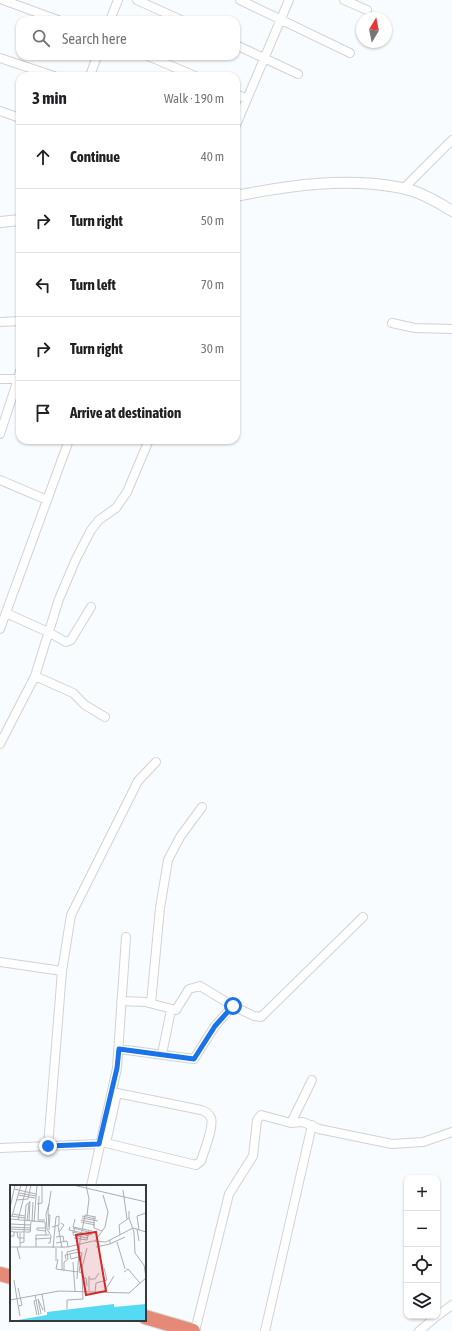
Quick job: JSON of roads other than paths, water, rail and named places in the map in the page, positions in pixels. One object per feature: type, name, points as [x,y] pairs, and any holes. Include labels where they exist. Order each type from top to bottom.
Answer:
[{"type":"highway","points":[[0,1274],[10,1277]]},
{"type":"highway","points":[[146,1317],[194,1331]]},
{"type":"street","points":[[3,0],[47,16]]},
{"type":"street","points":[[112,16],[118,0]]},
{"type":"street","points":[[137,0],[172,16]]},
{"type":"street","points":[[240,0],[350,53]]},
{"type":"street","points":[[240,116],[289,0]]},
{"type":"street","points":[[344,0],[367,10]]},
{"type":"street","points":[[240,47],[298,74]]},
{"type":"street","points":[[0,58],[42,72]]},
{"type":"street","points":[[91,72],[96,60]]},
{"type":"street","points":[[157,60],[185,72]]},
{"type":"street","points":[[240,96],[247,99]]},
{"type":"street","points":[[0,111],[16,117]]},
{"type":"street","points":[[404,188],[452,140]]},
{"type":"street","points":[[240,195],[293,186],[361,183],[404,188],[452,211]]},
{"type":"street","points":[[0,222],[16,220]]},
{"type":"street","points":[[0,322],[16,322]]},
{"type":"street","points":[[392,323],[415,328],[452,329]]},
{"type":"street","points":[[0,379],[16,376]]},
{"type":"street","points":[[0,432],[16,385]]},
{"type":"street","points":[[0,629],[68,444]]},
{"type":"street","points":[[0,744],[35,676],[48,632],[62,593],[92,530],[99,520],[120,503],[130,487],[147,444]]},
{"type":"street","points":[[0,480],[47,500]]},
{"type":"street","points":[[6,613],[48,632],[62,641],[69,641],[91,607]]},
{"type":"street","points":[[35,676],[73,693],[85,705],[105,717]]},
{"type":"street","points":[[48,1146],[62,972],[68,925],[71,915],[138,781],[156,762]]},
{"type":"street","points":[[151,1003],[160,908],[168,860],[176,843],[202,807]]},
{"type":"street","points":[[121,1001],[151,1003],[171,1010],[178,1009],[189,989],[197,986],[203,987],[233,1006],[254,1016],[262,1016],[363,917]]},
{"type":"street","points":[[114,1092],[201,1110],[208,1113],[211,1117],[211,1126],[201,1161],[196,1165],[106,1144],[119,1049],[126,937]]},
{"type":"street","points":[[0,962],[62,972]]},
{"type":"street","points":[[119,1049],[194,1059],[215,1026],[233,1006]]},
{"type":"street","points":[[162,1054],[171,1010]]},
{"type":"street","points":[[291,1123],[312,1080]]},
{"type":"street","points":[[91,1185],[99,1144],[114,1092]]},
{"type":"street","points":[[194,1331],[229,1194],[253,1156],[257,1120],[261,1115],[291,1123],[303,1122],[319,1129],[392,1144],[423,1142],[452,1132]]},
{"type":"street","points":[[265,1331],[312,1125]]},
{"type":"street","points":[[0,1148],[99,1144]]},
{"type":"street","points":[[440,1314],[452,1305]]},
{"type":"street","points":[[419,1331],[433,1319]]}]
